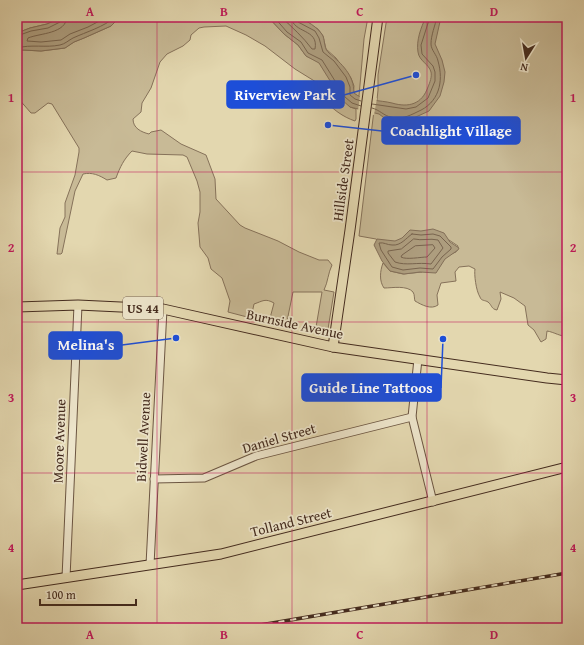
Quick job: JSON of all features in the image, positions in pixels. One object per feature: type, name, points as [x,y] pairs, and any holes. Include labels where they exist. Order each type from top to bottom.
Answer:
[{"type":"main road","name":"Hillside Street","points":[[333,347],[366,118],[378,17]]},
{"type":"main road","name":"Burnside Avenue","points":[[17,307],[78,305],[163,309],[333,347],[567,380]]},
{"type":"main road","name":"Tolland Street","points":[[17,585],[221,554],[433,502],[567,467]]},
{"type":"street","name":"Moore Avenue","points":[[66,578],[78,305]]},
{"type":"street","name":"Bidwell Avenue","points":[[150,566],[163,309]]},
{"type":"street","points":[[418,359],[412,417],[433,502]]},
{"type":"street","name":"Daniel Street","points":[[154,480],[204,478],[256,456],[412,417]]},
{"type":"shaded area","points":[[17,17],[62,17],[47,24],[17,33]]},
{"type":"shaded area","points":[[120,17],[268,17],[284,34],[298,45],[306,56],[319,62],[350,107],[356,109],[355,121],[342,115],[327,103],[324,99],[325,90],[316,82],[295,69],[265,46],[226,26],[199,28],[191,35],[190,40],[183,46],[167,54],[160,62],[151,88],[142,103],[141,112],[133,119],[134,125],[140,131],[149,134],[151,132],[161,130],[181,144],[206,155],[215,179],[216,199],[240,225],[319,260],[328,260],[332,265],[324,290],[334,292],[328,329],[324,335],[315,333],[322,292],[293,292],[286,326],[269,322],[274,303],[264,300],[254,304],[251,318],[228,312],[230,301],[222,278],[211,269],[208,258],[200,247],[198,223],[200,212],[200,192],[187,157],[183,155],[147,154],[132,151],[122,163],[116,178],[107,180],[95,174],[83,174],[75,191],[62,253],[57,254],[60,228],[65,217],[65,203],[75,175],[79,148],[52,104],[48,103],[35,113],[31,113],[17,97],[17,52],[23,50],[41,51],[65,48],[74,42],[111,26]]},
{"type":"shaded area","points":[[297,17],[368,17],[364,39],[359,96],[353,93],[354,86],[351,78],[336,58],[326,49],[323,36],[318,29]]},
{"type":"shaded area","points":[[387,17],[567,17],[567,336],[562,336],[547,331],[546,339],[541,342],[534,330],[528,325],[525,306],[514,298],[500,292],[501,299],[497,310],[494,309],[488,302],[482,300],[476,287],[475,269],[469,266],[459,267],[455,272],[456,281],[441,283],[437,295],[438,305],[432,307],[415,301],[413,292],[407,288],[384,288],[380,276],[383,263],[390,271],[403,274],[422,272],[376,239],[359,236],[374,110],[376,110],[378,75]],"holes":[[[449,240],[458,246],[456,252],[451,254]]]},
{"type":"water","points":[[62,17],[120,17],[111,26],[74,42],[65,48],[41,51],[23,50],[17,52],[17,33],[47,24]]},
{"type":"water","points":[[268,17],[296,17],[311,24],[318,30],[323,36],[327,51],[350,75],[354,93],[358,96],[367,99],[409,105],[418,101],[422,97],[431,78],[430,69],[419,55],[418,39],[421,30],[426,17],[441,17],[435,44],[442,60],[445,72],[440,96],[429,111],[407,121],[392,122],[379,114],[350,107],[342,100],[319,63],[306,56],[298,45],[284,34]]},
{"type":"water","points":[[433,229],[444,233],[450,242],[459,248],[445,259],[436,273],[420,272],[404,274],[390,271],[382,261],[374,245],[377,239],[395,241],[402,238],[410,230],[421,231]]},
{"type":"pier","points":[[360,95],[377,98],[374,115],[358,111]]},
{"type":"railway","points":[[243,628],[567,573]]},
{"type":"place","name":"Riverview Park","points":[[416,75]]},
{"type":"place","name":"Coachlight Village","points":[[328,125]]},
{"type":"place","name":"Melina's","points":[[176,338]]},
{"type":"place","name":"Guide Line Tattoos","points":[[443,339]]}]
